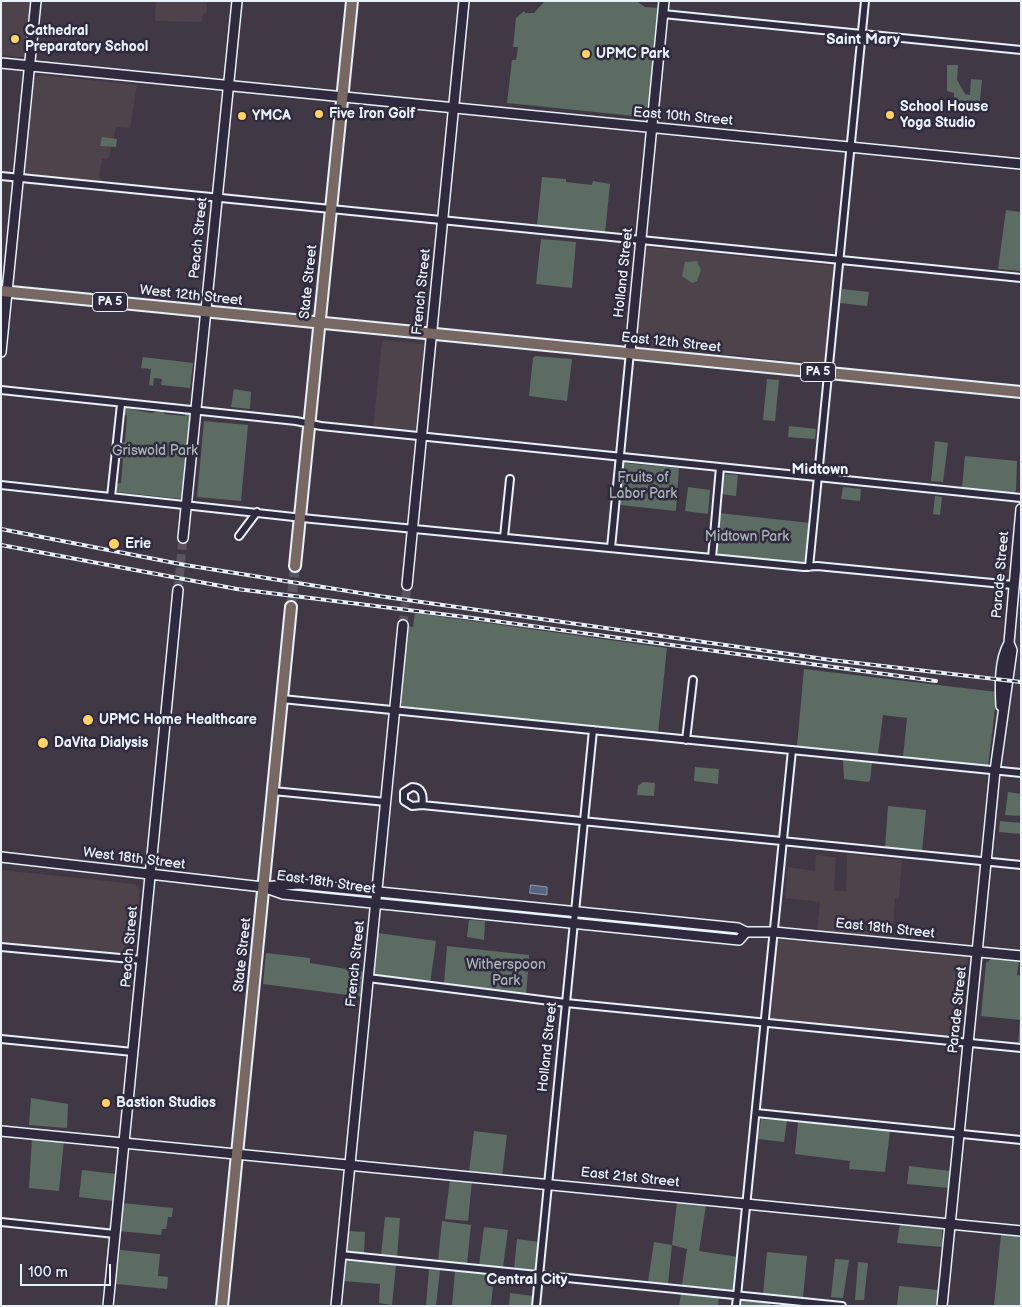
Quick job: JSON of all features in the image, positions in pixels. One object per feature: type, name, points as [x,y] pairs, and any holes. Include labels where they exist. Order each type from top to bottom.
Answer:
[{"type":"main road","points":[[1,352],[4,291],[19,178],[36,1]]},
{"type":"main road","name":"Peach Street","points":[[183,538],[237,1]]},
{"type":"main road","name":"State Street","points":[[295,566],[352,1]]},
{"type":"main road","name":"French Street","points":[[407,585],[464,1]]},
{"type":"main road","name":"Holland Street","points":[[630,352],[664,1]]},
{"type":"main road","name":"East 10th Street","points":[[1,63],[1021,164]]},
{"type":"main road","name":"West 12th Street","points":[[4,291],[319,322]]},
{"type":"main road","name":"East 12th Street","points":[[319,322],[1021,392]]},
{"type":"main road","name":"Parade Street","points":[[942,1306],[995,771],[1002,716],[1008,694],[1012,650],[1009,643],[1013,585],[1018,555],[1021,509]]},
{"type":"main road","name":"Peach Street","points":[[108,1306],[178,590]]},
{"type":"main road","name":"State Street","points":[[222,1306],[291,607]]},
{"type":"main road","name":"French Street","points":[[336,1306],[403,625]]},
{"type":"main road","name":"West 18th Street","points":[[1,857],[263,888]]},
{"type":"main road","name":"East 18th Street","points":[[263,888],[299,884],[738,928],[746,932],[774,932],[1021,956]]},
{"type":"main road","name":"East 18th Street","points":[[263,888],[283,894],[739,940],[746,932]]},
{"type":"main road","name":"East 21st Street","points":[[1,1131],[1021,1231]]},
{"type":"street","points":[[810,567],[865,1]]},
{"type":"street","points":[[663,14],[1021,50]]},
{"type":"street","points":[[1,176],[1021,278]]},
{"type":"street","name":"Holland Street","points":[[611,548],[630,352]]},
{"type":"street","points":[[1,390],[1021,498]]},
{"type":"street","points":[[111,497],[121,404]]},
{"type":"street","points":[[712,558],[720,467]]},
{"type":"street","points":[[504,538],[510,479]]},
{"type":"street","points":[[1,485],[412,529],[1013,585]]},
{"type":"street","points":[[239,536],[257,512]]},
{"type":"street","points":[[686,740],[693,680]]},
{"type":"street","points":[[282,699],[1021,773]]},
{"type":"street","name":"Holland Street","points":[[536,1306],[594,730]]},
{"type":"street","points":[[736,1306],[792,750]]},
{"type":"street","points":[[273,791],[386,802]]},
{"type":"street","points":[[422,805],[1021,865]]},
{"type":"street","points":[[1,947],[142,960]]},
{"type":"street","points":[[368,978],[566,1003],[1021,1048]]},
{"type":"street","points":[[1,1039],[133,1052]]},
{"type":"street","points":[[756,1113],[1021,1140]]},
{"type":"street","points":[[1,1222],[115,1234]]},
{"type":"street","points":[[341,1255],[842,1306]]},
{"type":"shaded area","name":"Cathedral Preparatory School","points":[[1,1],[32,1],[27,53],[23,57],[1,55]]},
{"type":"shaded area","points":[[156,1],[207,1],[206,14],[203,13],[202,22],[155,21]]},
{"type":"shaded area","points":[[40,75],[137,85],[130,128],[116,127],[109,158],[102,159],[99,178],[102,179],[102,183],[27,175],[24,173],[33,85],[36,77]]},
{"type":"shaded area","points":[[646,247],[835,266],[826,362],[821,364],[641,346],[636,341]]},
{"type":"shaded area","points":[[382,341],[423,344],[426,348],[417,432],[373,429]]},
{"type":"shaded area","points":[[847,854],[902,860],[899,899],[895,898],[892,940],[965,947],[969,944],[960,1039],[770,1020],[778,928],[816,932],[817,929],[820,902],[785,898],[788,867],[815,871],[816,855],[836,857],[834,890],[846,892]]},
{"type":"shaded area","points":[[1,870],[135,884],[140,891],[134,952],[130,955],[1,942]]},
{"type":"green space","name":"UPMC Park","points":[[545,1],[636,1],[645,7],[659,8],[650,111],[644,117],[507,103],[512,60],[516,60],[518,47],[513,47],[516,18],[524,11],[525,13],[534,13]]},
{"type":"green space","points":[[947,65],[958,65],[957,80],[965,94],[970,95],[971,79],[982,80],[979,110],[956,107],[957,99],[954,98],[954,93],[947,91]]},
{"type":"green space","points":[[102,137],[117,139],[116,147],[100,146]]},
{"type":"green space","points":[[542,177],[566,179],[566,182],[592,185],[593,181],[610,184],[605,233],[537,225]]},
{"type":"green space","points":[[1006,210],[1021,212],[1021,271],[998,269]]},
{"type":"green space","points":[[541,239],[576,242],[572,288],[536,284]]},
{"type":"green space","points":[[697,261],[701,270],[697,281],[692,283],[682,276],[685,262]]},
{"type":"green space","points":[[842,289],[869,292],[867,306],[840,303]]},
{"type":"green space","points":[[535,356],[572,359],[567,401],[529,396],[533,358]]},
{"type":"green space","points":[[143,357],[193,363],[190,388],[161,385],[162,379],[154,378],[153,386],[149,385],[151,369],[141,368]]},
{"type":"green space","points":[[767,379],[779,380],[775,421],[763,420]]},
{"type":"green space","points":[[234,389],[251,392],[250,409],[231,407]]},
{"type":"green space","name":"Griswold Park","points":[[125,408],[151,413],[162,411],[165,414],[185,416],[186,413],[190,414],[182,499],[116,492],[116,484],[121,483],[123,459],[119,457],[120,443],[125,442],[127,416],[123,413]]},
{"type":"green space","points":[[204,421],[248,425],[241,501],[197,497]]},
{"type":"green space","points":[[789,426],[816,429],[815,439],[788,437]]},
{"type":"green space","points":[[935,441],[948,443],[943,482],[931,481]]},
{"type":"green space","points":[[965,456],[1017,461],[1016,491],[1014,493],[962,488]]},
{"type":"green space","name":"Fruits of Labor Park","points":[[624,463],[679,468],[676,511],[620,505]]},
{"type":"green space","points":[[723,474],[738,475],[736,496],[721,494]]},
{"type":"green space","points":[[688,487],[710,490],[708,514],[685,511]]},
{"type":"green space","points":[[843,487],[861,489],[860,501],[841,499]]},
{"type":"green space","points":[[935,496],[942,497],[940,515],[933,514]]},
{"type":"green space","name":"Midtown Park","points":[[719,513],[810,523],[806,563],[716,555]]},
{"type":"green space","points":[[415,613],[667,648],[658,733],[402,706],[408,626],[413,627]]},
{"type":"green space","points":[[804,669],[997,692],[988,766],[903,757],[907,718],[883,715],[878,754],[797,746]]},
{"type":"green space","points":[[843,760],[872,763],[870,780],[868,782],[844,779]]},
{"type":"green space","points":[[695,767],[719,769],[718,784],[694,781]]},
{"type":"green space","points":[[643,782],[655,783],[654,796],[637,795],[638,786]]},
{"type":"green space","points":[[1008,792],[1021,794],[1021,816],[1005,815]]},
{"type":"green space","points":[[888,806],[926,810],[922,852],[885,848]]},
{"type":"green space","points":[[1000,821],[1021,823],[1021,834],[999,832]]},
{"type":"green space","points":[[469,920],[485,921],[484,940],[467,937]]},
{"type":"green space","points":[[378,933],[436,941],[430,984],[374,977]]},
{"type":"green space","name":"Witherspoon Park","points":[[447,946],[529,955],[526,996],[444,984]]},
{"type":"green space","points":[[266,953],[310,958],[310,963],[365,972],[363,997],[263,984]]},
{"type":"green space","points":[[991,959],[1019,961],[1017,975],[1021,976],[1021,1045],[1018,1044],[1020,1020],[981,1016],[986,963]]},
{"type":"green space","points":[[31,1098],[68,1104],[67,1128],[29,1125]]},
{"type":"green space","points":[[761,1119],[787,1121],[784,1142],[758,1139]]},
{"type":"green space","points":[[798,1122],[890,1131],[885,1172],[849,1169],[850,1161],[795,1154]]},
{"type":"green space","points":[[474,1131],[507,1135],[502,1176],[469,1172]]},
{"type":"green space","points":[[32,1137],[64,1140],[59,1191],[29,1188]]},
{"type":"green space","points":[[909,1166],[950,1171],[948,1188],[907,1184]]},
{"type":"green space","points":[[82,1170],[116,1174],[113,1201],[79,1197]]},
{"type":"green space","points":[[450,1179],[472,1181],[468,1221],[445,1219]]},
{"type":"green space","points":[[677,1202],[706,1205],[699,1251],[738,1257],[734,1290],[682,1285],[687,1249],[672,1245]]},
{"type":"green space","points":[[122,1203],[173,1208],[172,1217],[168,1217],[166,1229],[162,1229],[161,1235],[119,1231]]},
{"type":"green space","points":[[385,1217],[400,1218],[397,1257],[381,1255]]},
{"type":"green space","points":[[442,1221],[471,1225],[467,1264],[438,1261]]},
{"type":"green space","points":[[900,1223],[942,1229],[942,1247],[897,1243]]},
{"type":"green space","points":[[484,1227],[508,1230],[503,1267],[479,1265]]},
{"type":"green space","points":[[348,1231],[365,1232],[364,1254],[347,1251]]},
{"type":"green space","points":[[1001,1234],[1021,1235],[1021,1306],[994,1306]]},
{"type":"green space","points":[[517,1239],[539,1242],[536,1271],[514,1269]]},
{"type":"green space","points":[[654,1242],[672,1245],[668,1284],[648,1282]]},
{"type":"green space","points":[[120,1250],[160,1254],[158,1276],[168,1277],[167,1289],[116,1284]]},
{"type":"green space","points":[[767,1252],[807,1256],[803,1298],[763,1294]]},
{"type":"green space","points":[[835,1259],[849,1260],[843,1298],[831,1297]]},
{"type":"green space","points":[[346,1261],[396,1265],[392,1305],[379,1303],[380,1284],[343,1281]]},
{"type":"green space","points":[[858,1262],[868,1263],[864,1300],[855,1300]]},
{"type":"green space","points":[[429,1269],[440,1270],[436,1306],[426,1306]]},
{"type":"green space","points":[[455,1271],[494,1275],[491,1306],[452,1306]]},
{"type":"green space","points":[[899,1286],[938,1290],[936,1306],[897,1306]]},
{"type":"green space","points":[[510,1293],[533,1296],[532,1306],[509,1306]]},
{"type":"green space","points":[[681,1293],[719,1297],[718,1306],[679,1306]]},
{"type":"green space","points":[[743,1300],[770,1303],[770,1306],[741,1306]]},
{"type":"water","points":[[531,885],[547,887],[547,895],[530,893]]},
{"type":"tunnel","points":[[178,590],[183,538]]},
{"type":"tunnel","points":[[291,607],[295,566]]},
{"type":"tunnel","points":[[403,625],[407,585]]},
{"type":"railway","points":[[1,529],[185,565],[379,596],[831,660],[1021,682]]},
{"type":"railway","points":[[1,545],[237,589],[465,617],[936,681]]},
{"type":"place","name":"Cathedral Preparatory School","points":[[15,39]]},
{"type":"place","name":"UPMC Park","points":[[586,54]]},
{"type":"place","name":"Five Iron Golf","points":[[319,114]]},
{"type":"place","name":"School House Yoga Studio","points":[[890,115]]},
{"type":"place","name":"YMCA","points":[[242,116]]},
{"type":"place","name":"Erie","points":[[114,544]]},
{"type":"place","name":"UPMC Home Healthcare","points":[[88,720]]},
{"type":"place","name":"DaVita Dialysis","points":[[43,743]]},
{"type":"place","name":"Bastion Studios","points":[[106,1103]]},
{"type":"district","name":"Saint Mary","points":[[863,40]]},
{"type":"district","name":"Midtown","points":[[820,470]]},
{"type":"district","name":"Central City","points":[[527,1280]]}]
